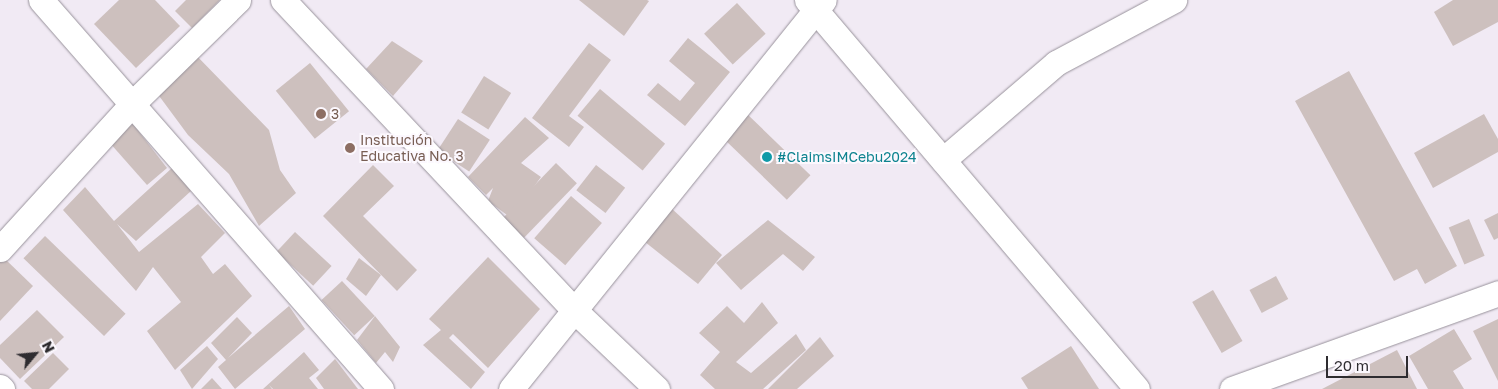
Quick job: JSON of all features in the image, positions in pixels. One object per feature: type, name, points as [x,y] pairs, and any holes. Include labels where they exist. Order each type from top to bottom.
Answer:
[{"type":"street","points":[[41,0],[381,389]]},
{"type":"street","points":[[0,249],[133,103],[238,0]]},
{"type":"street","points":[[283,0],[573,309],[657,389]]},
{"type":"street","points":[[943,160],[1056,62],[1174,0]]},
{"type":"street","points":[[511,389],[815,3],[943,160],[1137,389]]},
{"type":"street","points":[[1232,389],[1498,293]]},
{"type":"building","points":[[119,0],[155,0],[180,26],[136,68],[94,24]]},
{"type":"building","points":[[186,0],[220,0],[192,28],[175,11]]},
{"type":"building","points":[[579,0],[647,0],[649,1],[624,36]]},
{"type":"building","points":[[1453,0],[1498,0],[1498,22],[1453,46],[1434,12]]},
{"type":"building","points":[[737,3],[766,34],[733,64],[704,34]]},
{"type":"building","points":[[688,38],[730,72],[685,126],[647,95],[658,83],[680,101],[695,83],[669,61]]},
{"type":"building","points":[[392,41],[423,61],[393,96],[366,69]]},
{"type":"building","points":[[589,43],[611,60],[569,116],[584,127],[569,147],[532,118]]},
{"type":"building","points":[[193,52],[269,130],[280,170],[296,193],[259,226],[229,174],[188,135],[151,85]]},
{"type":"building","points":[[310,63],[349,111],[315,139],[276,91]]},
{"type":"building","points":[[1349,71],[1457,266],[1425,284],[1417,269],[1394,281],[1295,101]]},
{"type":"building","points":[[484,76],[511,93],[488,129],[461,112]]},
{"type":"building","points":[[600,89],[665,144],[643,170],[578,116]]},
{"type":"building","name":"#ClaimsIMCebu2024","points":[[745,112],[810,175],[787,200],[721,136]]},
{"type":"building","points":[[1484,114],[1498,139],[1498,152],[1433,188],[1414,153]]},
{"type":"building","points":[[525,117],[549,138],[521,163],[541,177],[511,218],[488,201],[493,188],[486,195],[468,177]]},
{"type":"building","points":[[458,119],[490,140],[469,172],[437,151]]},
{"type":"building","points":[[133,124],[167,168],[147,185],[109,142]]},
{"type":"building","points":[[556,163],[577,183],[524,238],[503,218]]},
{"type":"building","points":[[373,165],[394,186],[363,216],[417,270],[397,291],[323,216]]},
{"type":"building","points":[[596,165],[625,188],[605,213],[576,190]]},
{"type":"building","points":[[172,168],[191,191],[136,241],[117,224],[139,252],[198,204],[225,233],[201,257],[213,274],[225,264],[252,296],[175,370],[147,331],[181,302],[153,267],[136,291],[63,210],[85,187],[114,221]]},
{"type":"building","points":[[571,196],[602,223],[565,265],[534,238]]},
{"type":"building","points":[[670,207],[722,255],[698,284],[640,238]]},
{"type":"building","points":[[1498,213],[1498,238],[1494,240],[1484,220]]},
{"type":"building","points":[[1469,219],[1485,256],[1464,264],[1449,228]]},
{"type":"building","points":[[768,220],[815,257],[803,271],[783,254],[741,290],[716,263]]},
{"type":"building","points":[[295,232],[332,266],[313,286],[277,252]]},
{"type":"building","points":[[45,236],[126,314],[104,336],[23,258]]},
{"type":"building","points":[[3,257],[33,286],[0,321],[0,259]]},
{"type":"building","points":[[488,257],[540,309],[488,368],[453,334],[449,338],[485,372],[471,389],[423,345],[441,330],[429,319]]},
{"type":"building","points":[[359,258],[381,275],[366,296],[346,279]]},
{"type":"building","points":[[1276,276],[1288,299],[1262,313],[1250,290]]},
{"type":"building","points":[[342,281],[375,316],[354,335],[322,300]]},
{"type":"building","points":[[1213,290],[1242,341],[1222,353],[1192,302]]},
{"type":"building","points":[[762,302],[778,323],[736,362],[751,373],[796,334],[806,350],[763,389],[715,389],[700,375],[720,352],[699,333],[727,306],[744,323]]},
{"type":"building","points":[[289,306],[305,329],[235,389],[218,367],[226,360],[211,343],[237,317],[252,333],[228,358]]},
{"type":"building","points":[[37,310],[64,337],[20,379],[0,358],[0,345]]},
{"type":"building","points":[[375,316],[400,347],[393,362],[385,352],[376,363],[357,340]]},
{"type":"building","points":[[1498,319],[1498,381],[1473,331]]},
{"type":"building","points":[[1454,329],[1472,359],[1453,371],[1464,389],[1428,389],[1409,356]]},
{"type":"building","points":[[820,337],[834,356],[797,389],[768,389]]},
{"type":"building","points":[[207,346],[218,359],[192,389],[180,370]]},
{"type":"building","points":[[1071,346],[1099,389],[1028,389],[1021,378]]},
{"type":"building","points":[[1397,350],[1417,389],[1322,389]]},
{"type":"building","points":[[304,352],[319,370],[309,378],[318,389],[273,389],[269,385],[272,389],[263,389]]},
{"type":"building","points":[[53,353],[69,369],[49,389],[32,389],[24,381]]},
{"type":"building","points":[[335,359],[358,389],[324,389],[316,378]]},
{"type":"building","points":[[212,378],[222,389],[201,389]]},
{"type":"place","name":"3","points":[[321,114]]},
{"type":"place","name":"Institución Educativa No. 3","points":[[350,148]]},
{"type":"place","name":"#ClaimsIMCebu2024","points":[[767,157]]}]
